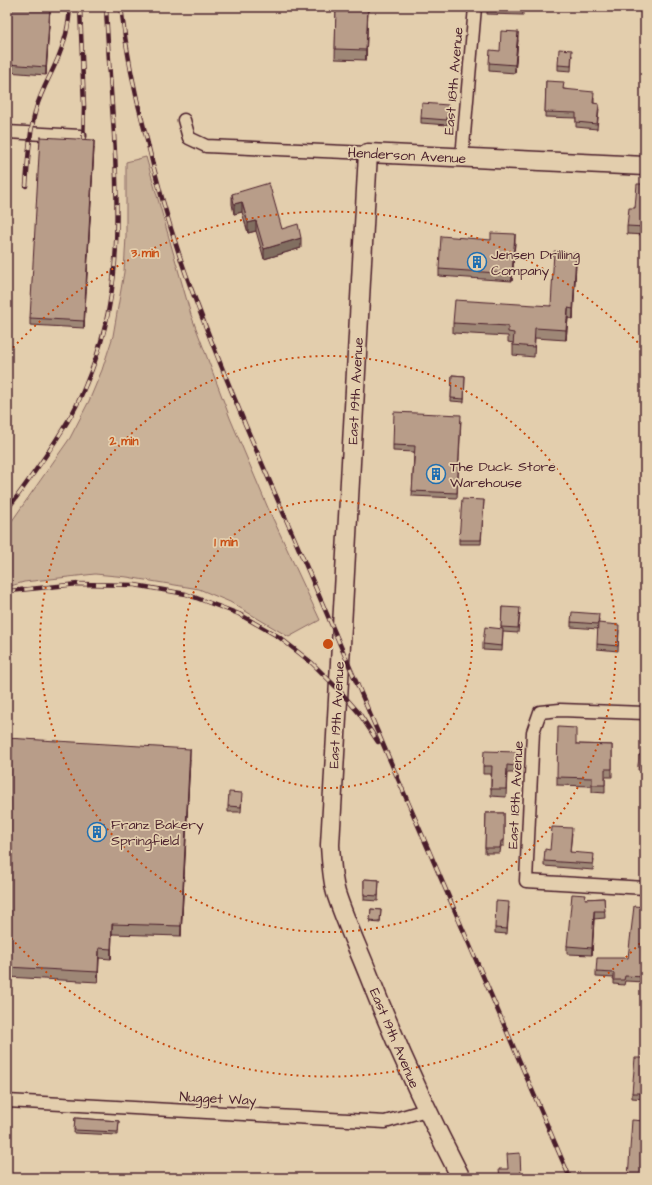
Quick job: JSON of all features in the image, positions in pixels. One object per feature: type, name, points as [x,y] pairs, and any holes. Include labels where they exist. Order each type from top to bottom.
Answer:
[{"type":"street","name":"East 18th Avenue","points":[[462,158],[474,7]]},
{"type":"street","name":"Henderson Avenue","points":[[184,120],[190,138],[206,146],[645,166]]},
{"type":"street","points":[[7,132],[80,136]]},
{"type":"street","name":"East 19th Avenue","points":[[368,153],[330,845],[332,874],[336,893],[382,1010],[426,1110],[461,1178]]},
{"type":"street","name":"East 18th Avenue","points":[[645,713],[560,710],[540,712],[533,732],[526,881],[645,888]]},
{"type":"street","name":"Nugget Way","points":[[7,1101],[385,1122],[426,1110]]},
{"type":"shaded area","points":[[146,157],[191,315],[230,418],[268,508],[320,620],[289,637],[230,602],[199,589],[127,577],[95,574],[24,582],[7,587],[7,528],[70,438],[89,401],[102,370],[113,336],[124,272],[126,236],[126,162]]},
{"type":"building","points":[[7,7],[50,7],[46,67],[7,64]]},
{"type":"building","points":[[336,7],[368,7],[366,50],[335,49]]},
{"type":"building","points":[[487,7],[523,7],[523,10],[487,9]]},
{"type":"building","points":[[501,31],[518,32],[515,65],[489,63],[490,50],[500,51]]},
{"type":"building","points":[[559,49],[572,50],[571,66],[558,65]]},
{"type":"building","points":[[546,81],[564,82],[563,89],[594,92],[593,103],[599,104],[597,124],[576,122],[576,113],[545,112]]},
{"type":"building","points":[[422,103],[448,105],[447,120],[421,118]]},
{"type":"building","points":[[40,137],[94,140],[84,321],[30,318]]},
{"type":"building","points":[[269,183],[282,229],[298,224],[301,238],[264,249],[256,221],[248,223],[242,202],[234,204],[232,194]]},
{"type":"building","points":[[637,184],[645,184],[645,227],[627,226],[629,208],[635,208]]},
{"type":"building","name":"Jensen Drilling Company","points":[[491,233],[515,234],[512,274],[439,269],[441,236],[491,240]]},
{"type":"building","points":[[554,251],[576,253],[573,309],[568,308],[566,330],[535,328],[534,347],[513,345],[514,333],[508,332],[508,326],[453,323],[455,300],[551,306]]},
{"type":"building","points":[[452,375],[465,376],[464,399],[451,398]]},
{"type":"building","name":"The Duck Store Warehouse","points":[[394,412],[461,415],[457,493],[412,491],[415,446],[393,445]]},
{"type":"building","points":[[462,499],[484,500],[481,540],[459,540]]},
{"type":"building","points":[[502,607],[520,608],[518,628],[501,627]]},
{"type":"building","points":[[572,612],[599,614],[598,624],[571,622]]},
{"type":"building","points":[[598,623],[619,625],[618,646],[597,644]]},
{"type":"building","points":[[485,627],[503,629],[502,646],[483,644]]},
{"type":"building","points":[[558,727],[576,728],[576,744],[612,745],[612,769],[605,769],[605,785],[592,785],[592,778],[557,777]]},
{"type":"building","name":"Franz Bakery Springfield","points":[[7,738],[190,749],[181,926],[112,924],[111,949],[99,948],[98,972],[7,967]]},
{"type":"building","points":[[484,751],[517,752],[516,766],[507,765],[506,789],[491,789],[492,766],[483,766]]},
{"type":"building","points":[[639,755],[645,756],[645,768],[638,767]]},
{"type":"building","points":[[229,792],[242,793],[241,807],[228,806]]},
{"type":"building","points":[[486,813],[504,813],[504,841],[501,841],[500,848],[485,848]]},
{"type":"building","points":[[552,827],[572,828],[570,852],[594,854],[593,864],[544,861],[545,849],[550,850]]},
{"type":"building","points":[[364,879],[379,880],[378,896],[364,895]]},
{"type":"building","points":[[572,894],[586,895],[585,899],[604,898],[605,911],[594,911],[592,948],[567,946]]},
{"type":"building","points":[[496,901],[509,902],[507,929],[495,928]]},
{"type":"building","points":[[634,906],[645,907],[643,963],[645,963],[645,977],[625,976],[624,980],[614,980],[614,973],[596,972],[597,958],[628,958]]},
{"type":"building","points":[[371,909],[381,910],[380,921],[370,920]]},
{"type":"building","points":[[635,1058],[645,1058],[645,1093],[632,1093]]},
{"type":"building","points":[[75,1118],[119,1121],[118,1132],[74,1130]]},
{"type":"building","points":[[632,1120],[645,1121],[645,1178],[628,1178]]},
{"type":"building","points":[[520,1153],[521,1178],[500,1178],[499,1169],[508,1169],[507,1154]]},
{"type":"railway","points":[[26,186],[29,147],[36,109],[63,46],[68,27],[70,7]]},
{"type":"railway","points":[[80,7],[84,106],[83,151]]},
{"type":"railway","points":[[7,510],[50,450],[75,409],[97,354],[106,323],[112,292],[117,230],[116,166],[106,7]]},
{"type":"railway","points":[[121,7],[128,54],[141,117],[157,180],[188,281],[245,424],[570,1178]]},
{"type":"railway","points":[[7,593],[10,591],[78,584],[135,585],[186,594],[239,614],[279,637],[312,663],[359,713],[378,742]]},
{"type":"place","name":"Jensen Drilling Company","points":[[477,262]]},
{"type":"place","name":"The Duck Store Warehouse","points":[[436,474]]},
{"type":"place","name":"Franz Bakery Springfield","points":[[97,832]]}]
